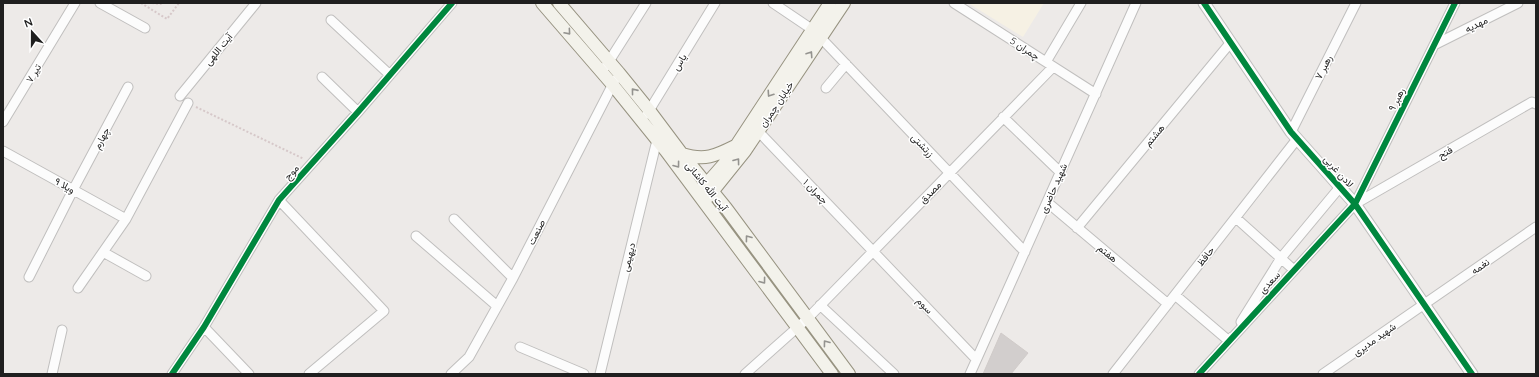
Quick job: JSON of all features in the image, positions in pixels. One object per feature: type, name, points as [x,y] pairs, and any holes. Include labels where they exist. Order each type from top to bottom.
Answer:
[{"type":"main road","name":"آیت الله کاشانی","points":[[542,3],[612,84],[657,140],[832,374]]},
{"type":"main road","name":"آیت الله کاشانی","points":[[559,3],[620,72],[664,128],[682,154],[726,208],[849,374]]},
{"type":"main road","name":"خیابان چمران","points":[[709,187],[727,175],[758,131],[817,34],[830,3]]},
{"type":"main road","name":"خیابان چمران","points":[[701,197],[736,145],[817,34],[844,3]]},
{"type":"main road","points":[[682,154],[694,158],[715,156],[736,145]]},
{"type":"main road","points":[[726,208],[724,189],[727,175]]},
{"type":"street","name":"۷ تیر","points":[[3,122],[74,3]]},
{"type":"street","points":[[100,3],[145,28]]},
{"type":"street","name":"آیت اللهی","points":[[180,96],[256,3]]},
{"type":"street","name":"موج","points":[[172,374],[204,327],[279,200],[358,112],[452,3]]},
{"type":"street","points":[[601,71],[610,61],[646,3]]},
{"type":"street","name":"یاس","points":[[642,122],[715,3]]},
{"type":"street","name":"زرتشتی","points":[[774,3],[817,34],[1024,252]]},
{"type":"street","name":"چمران 5","points":[[954,3],[1096,94]]},
{"type":"street","points":[[1050,64],[1081,3]]},
{"type":"street","name":"شهید حاضری","points":[[970,374],[1136,3]]},
{"type":"street","name":"لادن غربی","points":[[1204,3],[1294,135],[1355,204],[1472,374]]},
{"type":"street","name":"رهبر ۷","points":[[1294,135],[1356,3]]},
{"type":"street","name":"رهبر ۹","points":[[1355,204],[1455,3]]},
{"type":"street","name":"مهدیه","points":[[1434,45],[1518,3]]},
{"type":"street","points":[[331,20],[390,75]]},
{"type":"street","name":"هشتم","points":[[1077,228],[1230,42]]},
{"type":"street","points":[[826,88],[846,64]]},
{"type":"street","name":"مصدق","points":[[745,374],[808,318],[1003,117],[1050,64]]},
{"type":"street","name":"صنعت","points":[[451,374],[469,357],[513,278],[612,84],[620,72]]},
{"type":"street","points":[[322,77],[358,112]]},
{"type":"street","name":"چهارم","points":[[30,277],[73,190],[128,87]]},
{"type":"street","name":"فتح","points":[[1355,204],[1532,102],[1536,104]]},
{"type":"street","points":[[78,288],[126,218],[188,103]]},
{"type":"street","points":[[1003,117],[1060,172]]},
{"type":"street","name":"دیهیمی","points":[[600,374],[657,140],[664,128]]},
{"type":"street","name":"چمران ۱","points":[[758,131],[873,251]]},
{"type":"street","name":"حافظ","points":[[1113,374],[1236,218],[1294,135]]},
{"type":"street","name":"ویلا ۹","points":[[3,151],[126,218]]},
{"type":"street","name":"سعدی","points":[[1229,341],[1281,258],[1340,187]]},
{"type":"street","points":[[279,200],[384,311],[309,374]]},
{"type":"street","name":"هفتم","points":[[1047,202],[1168,304]]},
{"type":"street","name":"سعدی","points":[[1199,374],[1355,204]]},
{"type":"street","points":[[1236,218],[1294,270]]},
{"type":"street","points":[[454,219],[513,278]]},
{"type":"street","name":"نغمه","points":[[1424,304],[1536,227]]},
{"type":"street","points":[[416,236],[497,306]]},
{"type":"street","name":"سوم","points":[[873,251],[976,359]]},
{"type":"street","points":[[103,252],[146,276]]},
{"type":"street","points":[[1175,295],[1229,341]]},
{"type":"street","name":"شهید مدیری","points":[[1323,374],[1424,304]]},
{"type":"street","points":[[820,305],[894,374]]},
{"type":"street","points":[[204,327],[249,374]]},
{"type":"street","points":[[52,374],[62,330]]},
{"type":"street","points":[[520,347],[584,374]]},
{"type":"path","points":[[141,3],[167,19],[179,3]]},
{"type":"path","points":[[152,3],[163,3]]},
{"type":"path","points":[[188,103],[312,163]]},
{"type":"shaded area","points":[[968,3],[1044,3],[1023,37]]},
{"type":"building","points":[[1001,333],[1028,353],[1011,374],[983,374]]},
{"type":"cycle path","points":[[172,374],[204,327],[279,200],[358,112],[452,3]]},
{"type":"cycle path","points":[[1204,3],[1291,132],[1355,204],[1472,374]]},
{"type":"cycle path","points":[[1199,374],[1355,204],[1455,3]]}]
